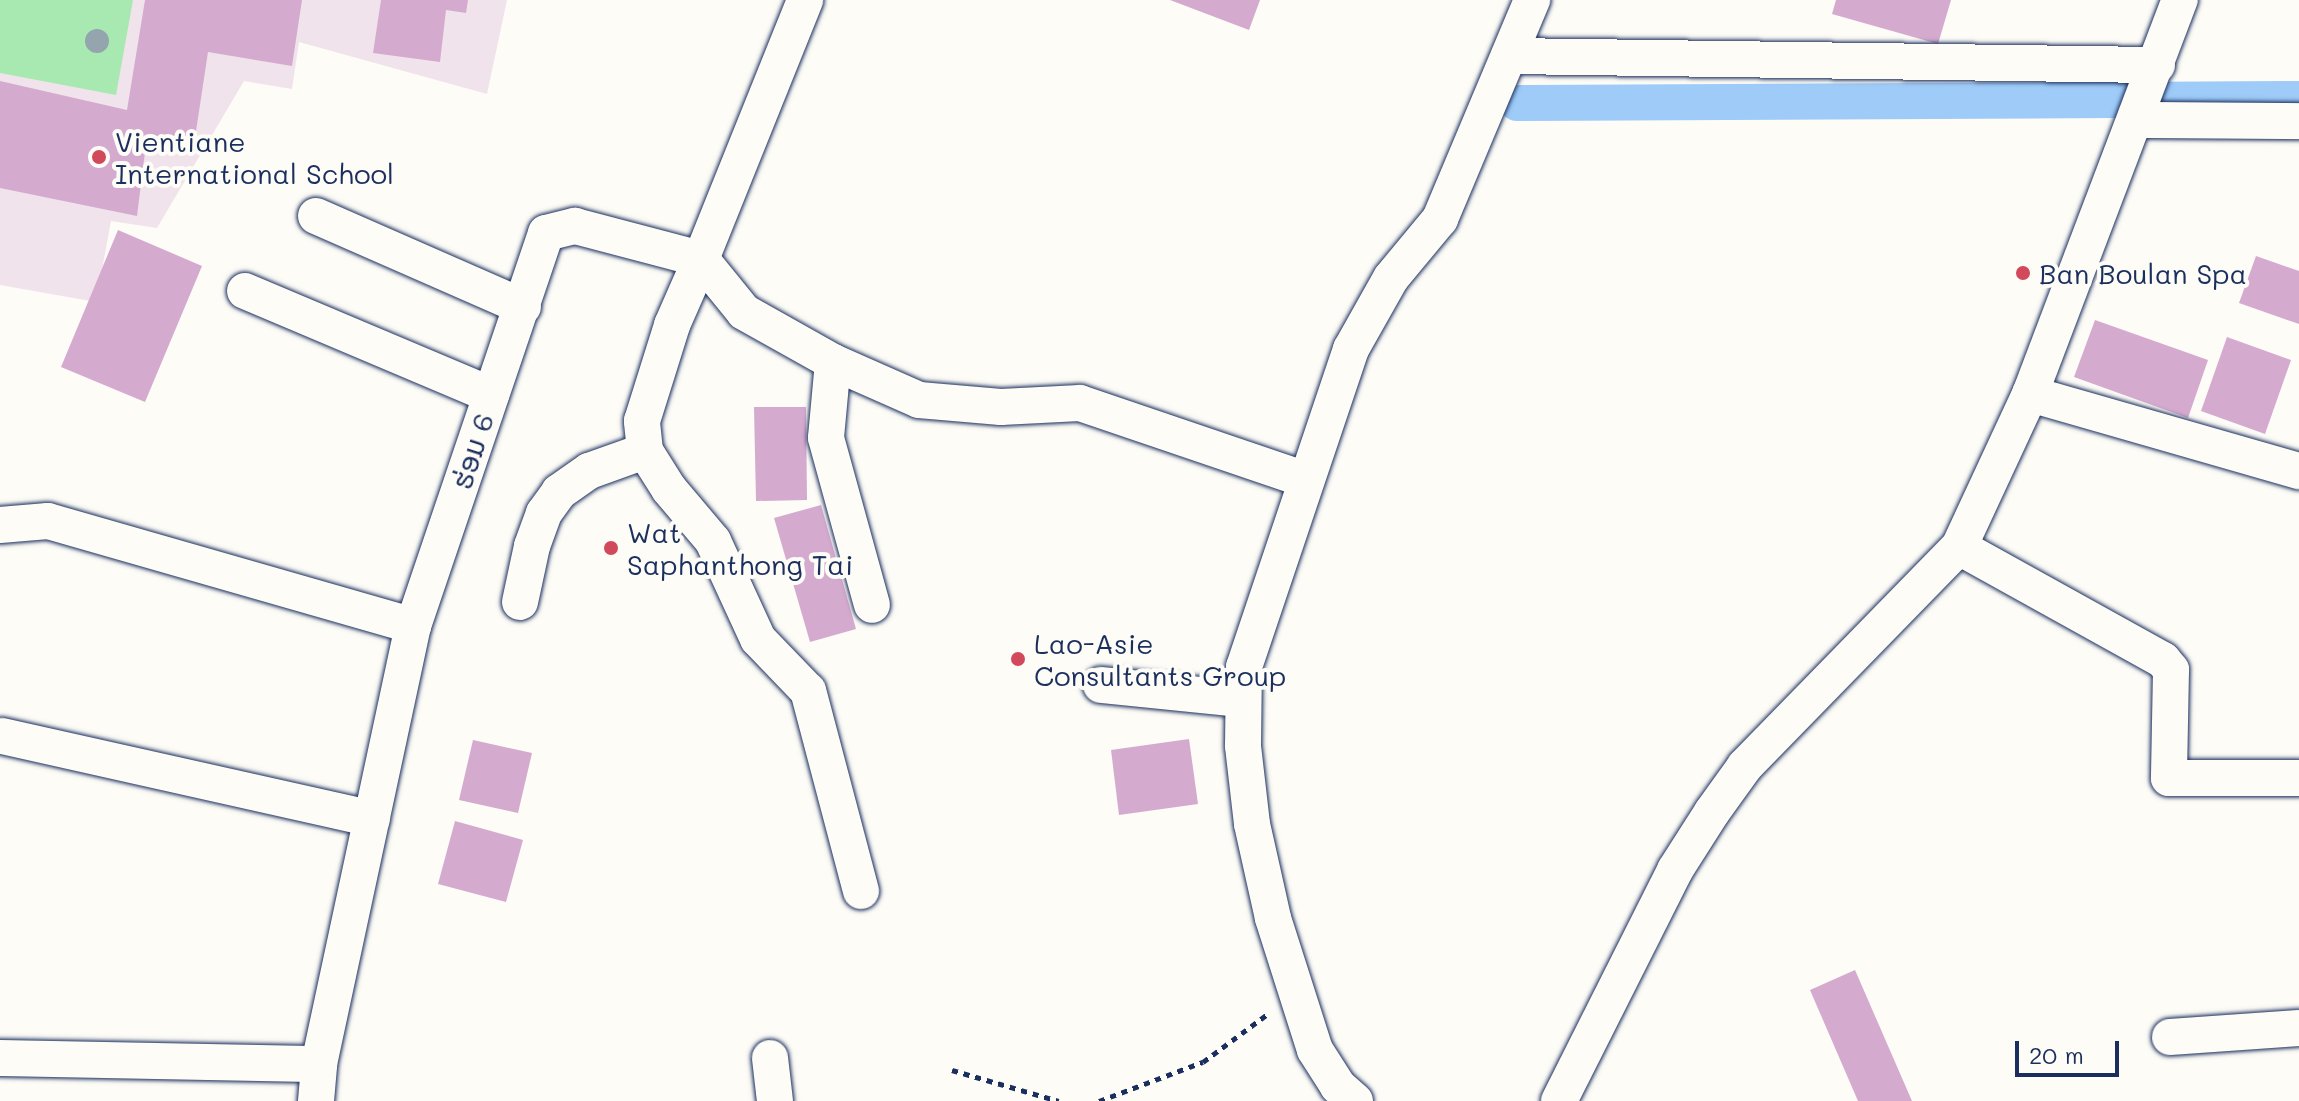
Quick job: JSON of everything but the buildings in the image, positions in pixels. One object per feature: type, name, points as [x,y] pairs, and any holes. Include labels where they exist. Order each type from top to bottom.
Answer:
[{"type":"street","points":[[805,0],[672,325],[642,421],[645,451],[669,489],[713,541],[758,639],[808,691],[861,891]]},
{"type":"street","points":[[1355,1101],[1338,1086],[1315,1050],[1295,993],[1252,824],[1240,699],[1244,667],[1351,349],[1391,278],[1440,219],[1532,0]]},
{"type":"street","points":[[1559,1101],[1675,870],[1720,800],[1745,766],[1959,547],[2030,394],[2180,0]]},
{"type":"street","points":[[1509,56],[2157,65]]},
{"type":"street","points":[[2136,120],[2299,121]]},
{"type":"street","points":[[316,216],[523,307]]},
{"type":"street","name":"ຮ່ອມ 6","points":[[316,1101],[319,1064],[413,626],[546,233],[561,225],[701,259]]},
{"type":"street","points":[[701,259],[744,312],[833,362],[919,400],[1001,407],[1080,403],[1306,480]]},
{"type":"street","points":[[245,291],[491,395]]},
{"type":"street","points":[[833,362],[826,438],[872,605]]},
{"type":"street","points":[[2030,394],[2299,471]]},
{"type":"street","points":[[520,602],[544,513],[559,492],[589,471],[645,451]]},
{"type":"street","points":[[0,525],[48,521],[413,626]]},
{"type":"street","points":[[1959,547],[2163,660],[2171,670],[2169,778],[2182,782],[2299,778]]},
{"type":"street","points":[[1101,685],[1240,699]]},
{"type":"street","points":[[2,736],[372,819]]},
{"type":"street","points":[[2170,1037],[2299,1028]]},
{"type":"street","points":[[0,1058],[319,1064]]},
{"type":"street","points":[[770,1058],[775,1101]]},
{"type":"path","points":[[1099,1101],[1203,1062],[1295,993]]},
{"type":"path","points":[[952,1070],[1059,1101]]},
{"type":"shaded area","name":"Vientiane International School","points":[[0,0],[507,0],[487,94],[299,42],[292,89],[244,81],[157,228],[111,221],[96,302],[0,285]]},
{"type":"green space","points":[[0,0],[133,0],[116,95],[0,73]]},
{"type":"waterway","points":[[1517,103],[2299,99]]},
{"type":"place","name":"Vientiane International School","points":[[99,157]]},
{"type":"place","name":"Ban Boulan Spa","points":[[2023,273]]},
{"type":"place","name":"Wat Saphanthong Tai","points":[[611,548]]},
{"type":"place","name":"Lao-Asie Consultants Group","points":[[1018,659]]}]
